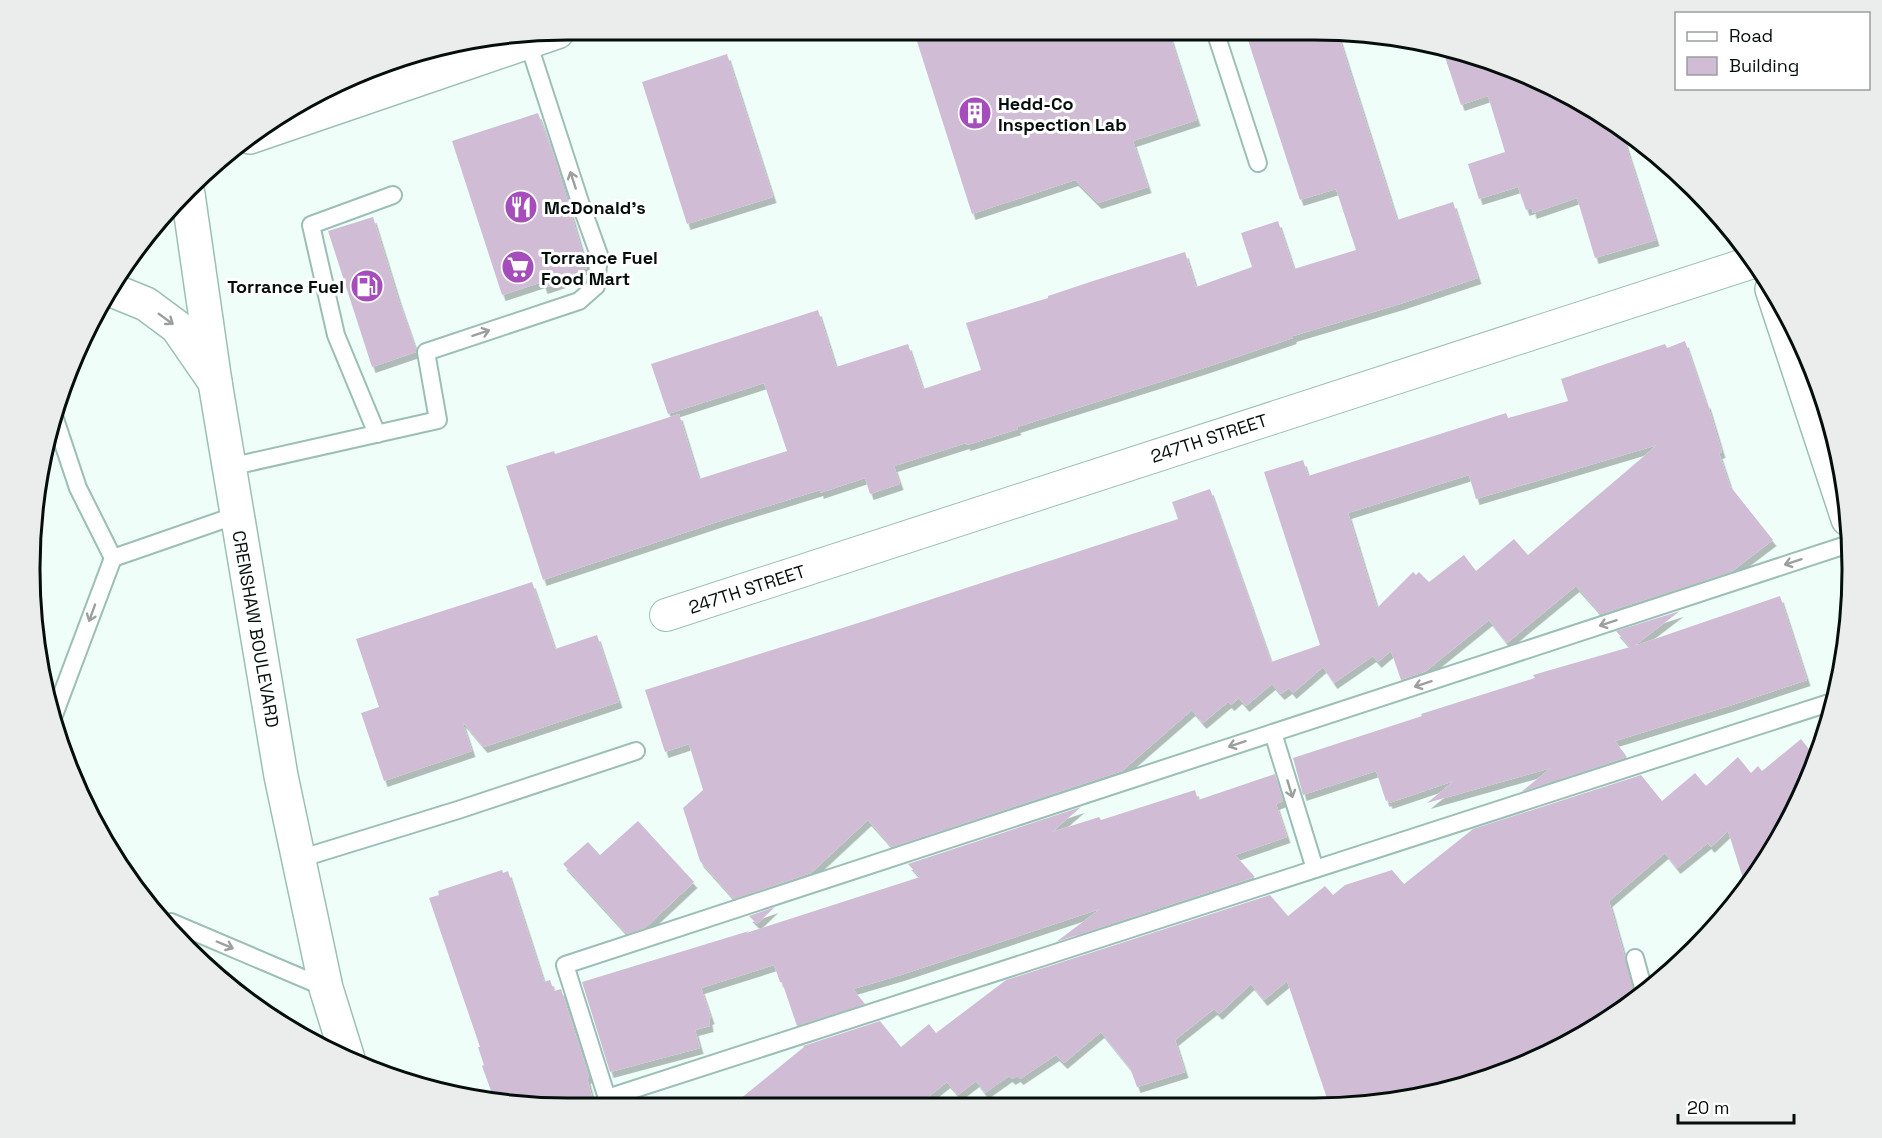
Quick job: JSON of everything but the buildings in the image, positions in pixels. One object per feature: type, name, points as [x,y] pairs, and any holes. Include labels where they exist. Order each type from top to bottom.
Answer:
[{"type":"main road","points":[[280,127],[525,43]]},
{"type":"main road","name":"CRENSHAW BOULEVARD","points":[[190,201],[215,382],[281,776],[326,988],[344,1047]]},
{"type":"main road","points":[[119,293],[146,304],[177,327],[215,382]]},
{"type":"main road","points":[[1788,337],[1832,469]]},
{"type":"street","name":"247TH STREET","points":[[666,615],[1745,265]]},
{"type":"lane","points":[[1218,40],[1258,163]]},
{"type":"lane","points":[[229,467],[438,420],[426,352],[579,301],[596,286],[599,255],[580,204],[543,41]]},
{"type":"lane","points":[[377,434],[336,335],[311,225],[393,195]]},
{"type":"lane","points":[[58,703],[113,558],[78,488],[59,431]]},
{"type":"lane","points":[[113,558],[237,515]]},
{"type":"lane","points":[[1823,705],[607,1098],[565,965],[1841,547]]},
{"type":"lane","points":[[1273,733],[1315,869]]},
{"type":"lane","points":[[299,859],[636,751]]},
{"type":"lane","points":[[180,926],[326,988]]},
{"type":"lane","points":[[1635,958],[1642,982]]},
{"type":"place","name":"Hedd-Co Inspection Lab","points":[[975,113]]},
{"type":"place","name":"McDonald's","points":[[521,207]]},
{"type":"place","name":"Torrance Fuel Food Mart","points":[[518,267]]},
{"type":"place","name":"Torrance Fuel","points":[[367,286]]}]
